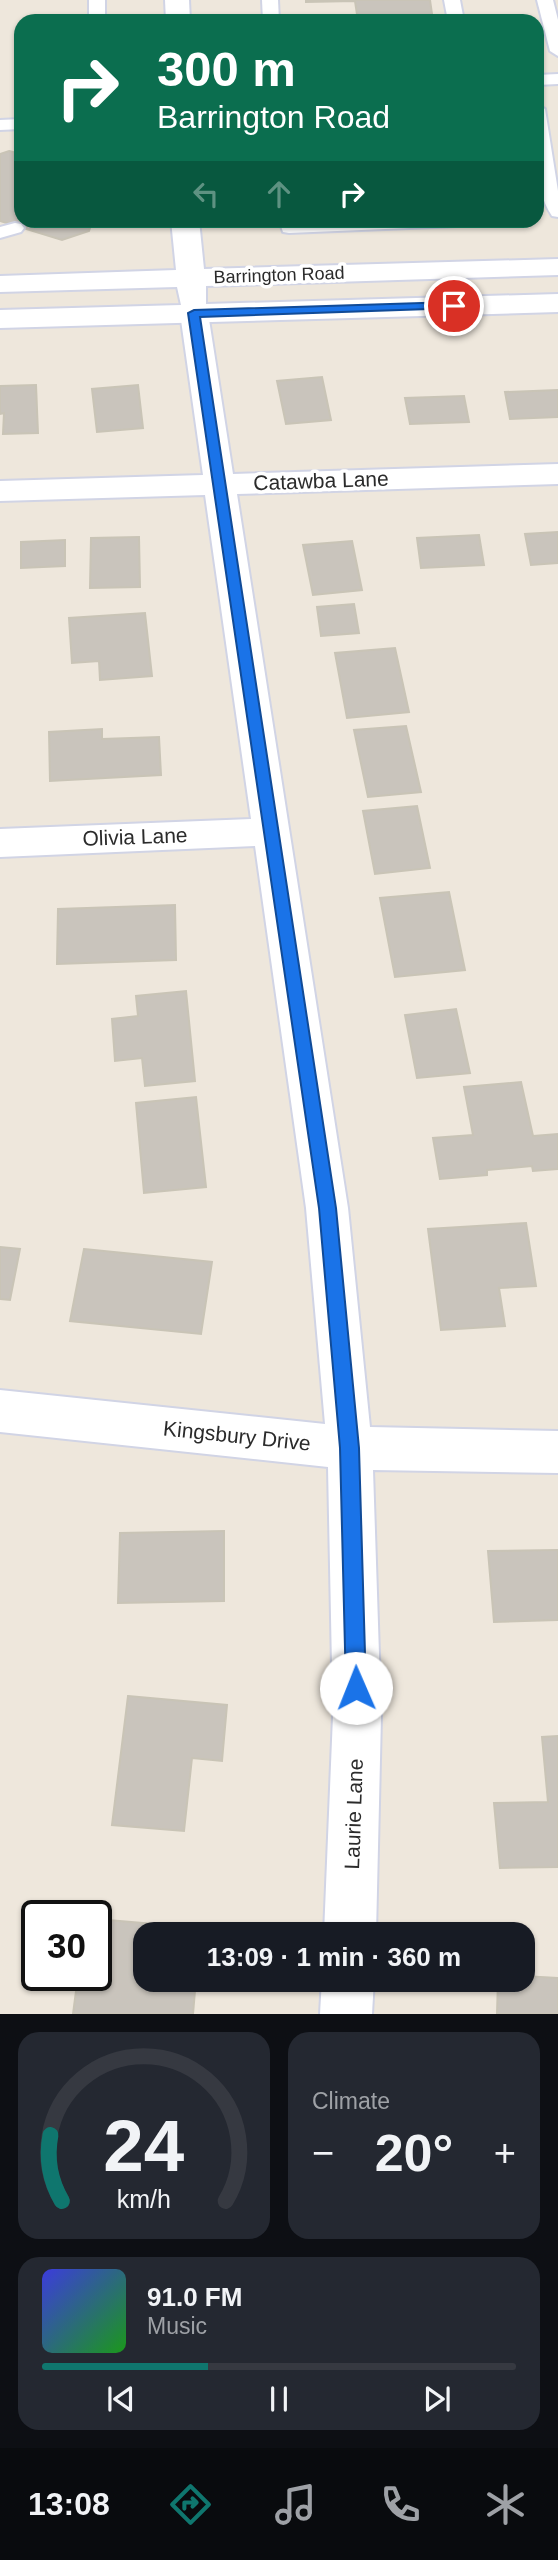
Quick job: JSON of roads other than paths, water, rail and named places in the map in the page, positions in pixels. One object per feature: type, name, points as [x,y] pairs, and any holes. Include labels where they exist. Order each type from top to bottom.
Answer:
[{"type":"street","name":"Laurie Lane","points":[[186,228],[192,295],[327,1208],[350,1448],[357,1716],[350,1922]]},
{"type":"street","name":"Barrington Road","points":[[0,319],[192,295],[558,267]]},
{"type":"street","name":"Barrington Road","points":[[0,284],[192,295],[558,303]]},
{"type":"street","name":"Catawba Lane","points":[[0,491],[558,474]]},
{"type":"street","name":"Olivia Lane","points":[[0,842],[271,832]]},
{"type":"street","name":"Kingsbury Drive","points":[[0,1411],[350,1448],[558,1452]]},
{"type":"street","points":[[346,2014],[347,1992]]},
{"type":"lane","points":[[545,0],[558,51]]},
{"type":"lane","points":[[544,155],[551,201],[558,212]]}]
